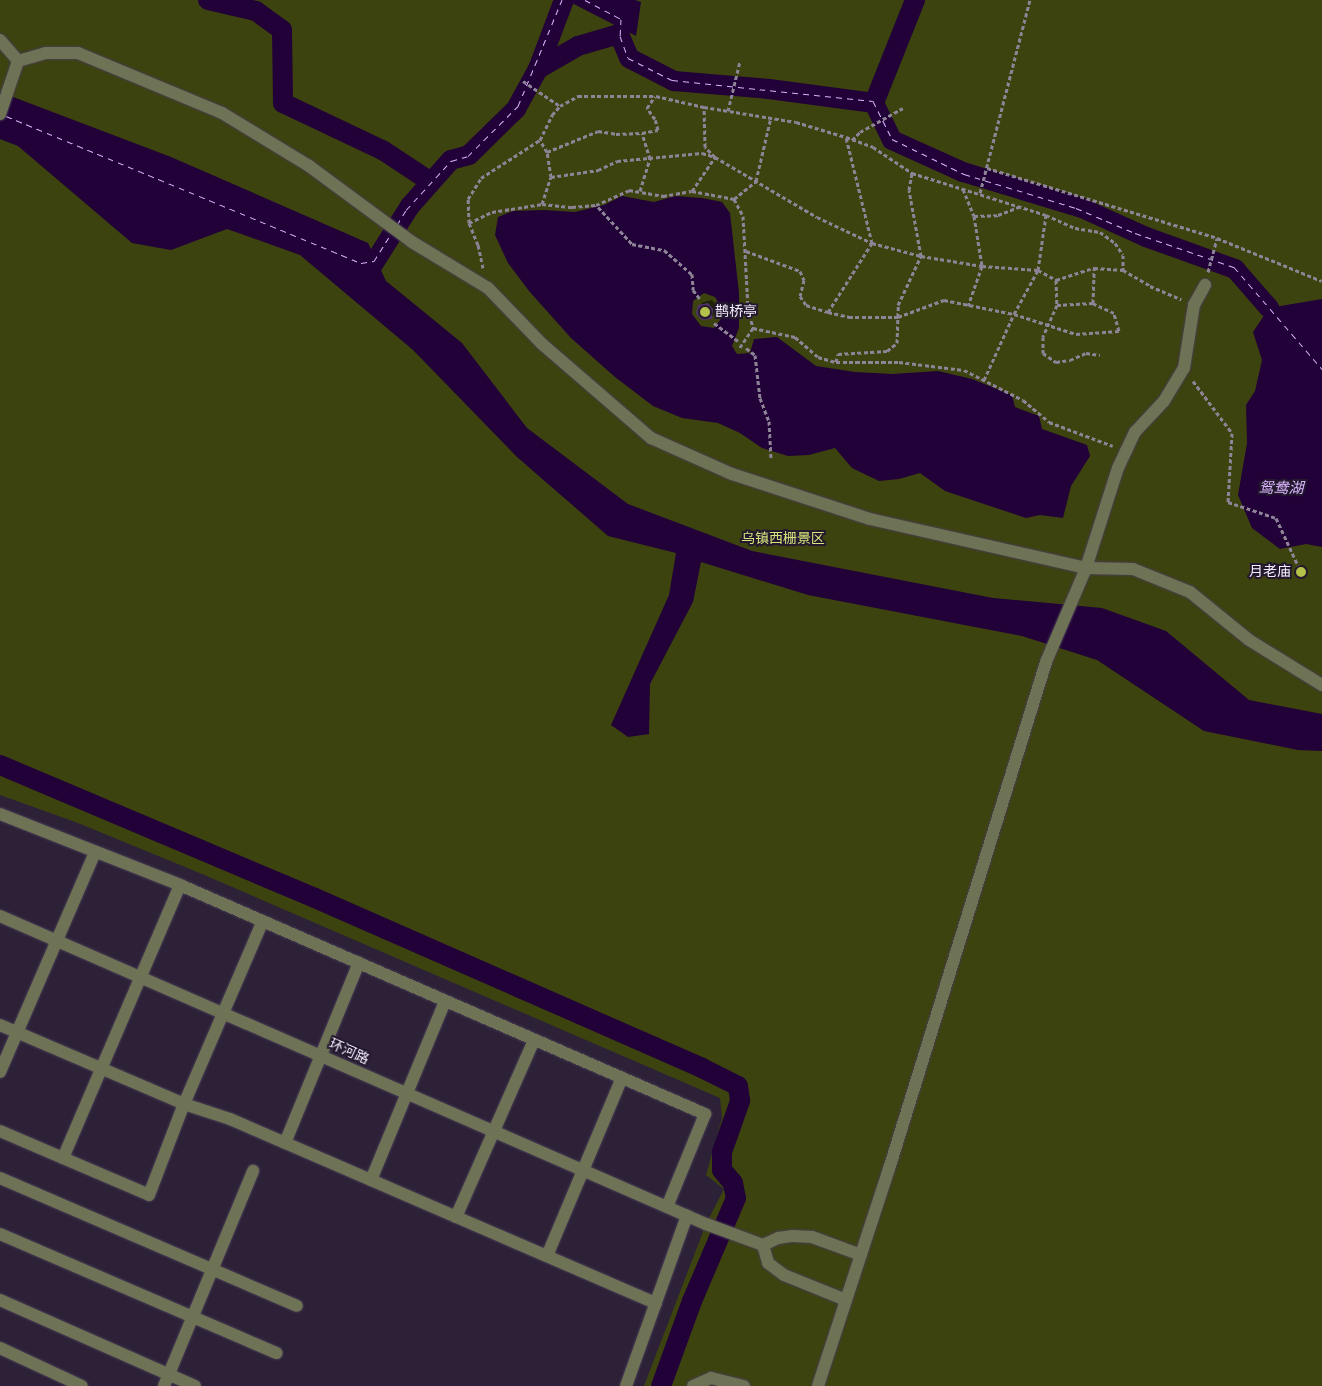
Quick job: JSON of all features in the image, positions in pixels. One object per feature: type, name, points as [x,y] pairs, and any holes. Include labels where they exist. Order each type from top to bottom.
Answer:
[{"type":"street","points":[[0,40],[18,61]]},
{"type":"street","points":[[18,61],[46,53],[78,54],[222,114],[309,166],[412,242],[488,288],[542,344],[651,438],[732,474],[870,519],[1086,568],[1133,569],[1190,592],[1249,640],[1322,685]]},
{"type":"street","points":[[2,108],[18,61]]},
{"type":"street","points":[[818,1386],[861,1255],[1046,662],[1086,568],[1118,468],[1135,432],[1164,401],[1184,368],[1194,305],[1205,285]]},
{"type":"street","points":[[0,814],[180,884],[705,1114],[667,1208]]},
{"type":"street","points":[[0,1072],[95,852]]},
{"type":"street","points":[[63,1158],[180,884]]},
{"type":"street","name":"环河路","points":[[0,916],[667,1208],[763,1245]]},
{"type":"street","points":[[0,1131],[149,1195],[184,1104],[264,921]]},
{"type":"street","points":[[285,1143],[360,963]]},
{"type":"street","points":[[371,1180],[445,1001]]},
{"type":"street","points":[[0,1025],[184,1104],[230,1119],[656,1303]]},
{"type":"street","points":[[456,1217],[534,1040]]},
{"type":"street","points":[[547,1256],[622,1078]]},
{"type":"street","points":[[166,1380],[253,1171]]},
{"type":"street","points":[[0,1178],[297,1306]]},
{"type":"street","points":[[626,1386],[687,1216]]},
{"type":"street","points":[[0,1234],[276,1353]]},
{"type":"street","points":[[846,1300],[784,1276],[768,1263],[763,1245],[778,1238],[793,1236],[812,1237],[861,1255]]},
{"type":"street","points":[[0,1300],[166,1380],[195,1386]]},
{"type":"street","points":[[0,1348],[82,1386]]},
{"type":"street","points":[[693,1386],[712,1378],[744,1386]]},
{"type":"path","points":[[980,193],[1030,0]]},
{"type":"path","points":[[728,111],[740,61]]},
{"type":"path","points":[[523,81],[560,106]]},
{"type":"path","points":[[488,288],[478,245],[469,222],[468,199],[481,178],[540,140],[552,115],[560,106],[578,96],[656,96],[704,107],[796,122],[846,137],[873,148],[912,173],[1046,215],[1075,228],[1100,232],[1115,243],[1123,255],[1123,270]]},
{"type":"path","points":[[547,152],[598,131],[616,134],[658,130],[655,119],[647,108],[656,96]]},
{"type":"path","points":[[704,107],[706,148],[715,157]]},
{"type":"path","points":[[852,140],[860,132],[903,108]]},
{"type":"path","points":[[734,199],[756,181],[771,117]]},
{"type":"path","points":[[640,191],[650,159],[642,133]]},
{"type":"path","points":[[828,312],[872,243],[846,137]]},
{"type":"path","points":[[540,140],[547,152],[551,177],[542,204]]},
{"type":"path","points":[[551,177],[598,170],[616,161],[650,159],[702,152],[715,157],[817,217],[872,243],[921,256],[982,266],[1038,270],[1056,280],[1094,268],[1123,270],[1152,287]]},
{"type":"path","points":[[692,191],[715,157]]},
{"type":"path","points":[[987,168],[1217,238],[1322,281]]},
{"type":"path","points":[[836,362],[838,354],[887,351],[896,343],[898,305],[921,256],[909,190],[912,173]]},
{"type":"path","points":[[963,188],[974,216],[982,266],[968,306]]},
{"type":"path","points":[[469,222],[492,212],[542,204],[596,205],[629,190],[663,196],[692,191],[734,199]]},
{"type":"path","points":[[734,199],[743,216],[748,308],[753,328],[739,349]]},
{"type":"path","points":[[598,207],[632,244],[664,250],[692,274],[693,290],[700,299]]},
{"type":"path","points":[[974,216],[998,215],[1019,207]]},
{"type":"path","points":[[984,380],[1014,314],[1038,270],[1046,215]]},
{"type":"path","points":[[1205,285],[1217,238]]},
{"type":"path","points":[[746,251],[800,271],[804,280],[800,296],[806,305],[850,317],[898,317],[944,300],[1014,314],[1076,334],[1119,332],[1114,314],[1093,302],[1057,305]]},
{"type":"path","points":[[1093,302],[1094,268]]},
{"type":"path","points":[[1056,280],[1057,305],[1043,337],[1043,353],[1056,362],[1070,360],[1086,353],[1100,355]]},
{"type":"path","points":[[1147,285],[1194,305]]},
{"type":"path","points":[[714,323],[738,341]]},
{"type":"path","points":[[753,328],[796,338],[818,357],[836,362],[918,364],[964,370],[1023,400],[1049,422],[1126,451]]},
{"type":"path","points":[[746,348],[755,355],[760,398],[769,421],[771,459]]},
{"type":"path","points":[[1184,368],[1232,433],[1228,502],[1276,518],[1301,572]]},
{"type":"green space","name":"乌镇西栅景区","points":[[0,0],[1322,0],[1322,1386],[644,1386],[706,1224],[724,1189],[706,1175],[722,1118],[720,1098],[202,874],[78,823],[0,795]]},
{"type":"water","points":[[566,0],[635,0],[641,2],[636,36]]},
{"type":"water","points":[[0,92],[171,157],[368,243],[386,281],[462,343],[527,428],[628,504],[752,551],[993,598],[1102,608],[1166,631],[1249,700],[1322,714],[1322,751],[1298,750],[1204,731],[1097,660],[1022,636],[808,595],[701,562],[693,602],[650,684],[649,734],[628,737],[611,725],[669,595],[676,553],[608,536],[517,457],[413,350],[300,255],[227,229],[171,250],[132,243],[18,146],[0,139]]},
{"type":"water","points":[[622,196],[654,202],[675,196],[722,202],[730,213],[739,293],[739,328],[732,346],[737,354],[750,353],[754,339],[777,337],[816,366],[855,372],[892,374],[938,371],[972,379],[1012,395],[1015,407],[1039,416],[1042,429],[1087,445],[1090,456],[1071,486],[1063,518],[1040,515],[1026,518],[945,491],[920,473],[899,479],[879,481],[852,468],[835,448],[809,455],[788,456],[762,448],[740,433],[718,423],[682,418],[653,406],[615,377],[571,338],[529,291],[508,263],[495,235],[498,217],[513,211],[575,212],[604,205]],"holes":[[[704,293],[715,297],[722,309],[721,319],[714,328],[701,326],[692,314],[693,301]]]},
{"type":"water","name":"鸳鸯湖","points":[[1322,299],[1322,547],[1306,544],[1280,549],[1252,528],[1238,495],[1247,443],[1246,405],[1255,391],[1262,360],[1253,332],[1269,308]]},
{"type":"building","name":"鹊桥亭","points":[[708,303],[713,309],[712,319],[702,320],[696,314],[698,305]]},
{"type":"waterway","points":[[208,0],[256,11],[282,30],[283,103],[384,151],[431,182]]},
{"type":"waterway","points":[[538,69],[564,0]]},
{"type":"waterway","points":[[915,0],[874,103],[892,140],[963,172],[1082,208],[1146,237],[1235,269],[1269,308]]},
{"type":"waterway","points":[[369,271],[410,206],[451,160],[469,155],[516,109],[538,69],[578,46],[619,34],[629,58],[674,81],[769,89],[874,103]]},
{"type":"waterway","points":[[0,765],[315,898],[702,1068],[738,1086],[740,1101],[722,1152],[722,1170],[733,1183],[736,1198],[692,1301],[661,1386]]},
{"type":"ferry route","points":[[397,225],[406,210],[451,161],[468,156],[518,106],[562,0]]},
{"type":"ferry route","points":[[585,0],[621,19],[620,36],[628,58],[672,80],[873,101],[892,139],[964,174],[1076,208],[1135,233],[1234,267],[1322,369]]},
{"type":"ferry route","points":[[6,116],[361,263],[374,261],[391,234]]},
{"type":"place","name":"鹊桥亭","points":[[705,312]]},
{"type":"place","name":"月老庙","points":[[1301,572]]}]
